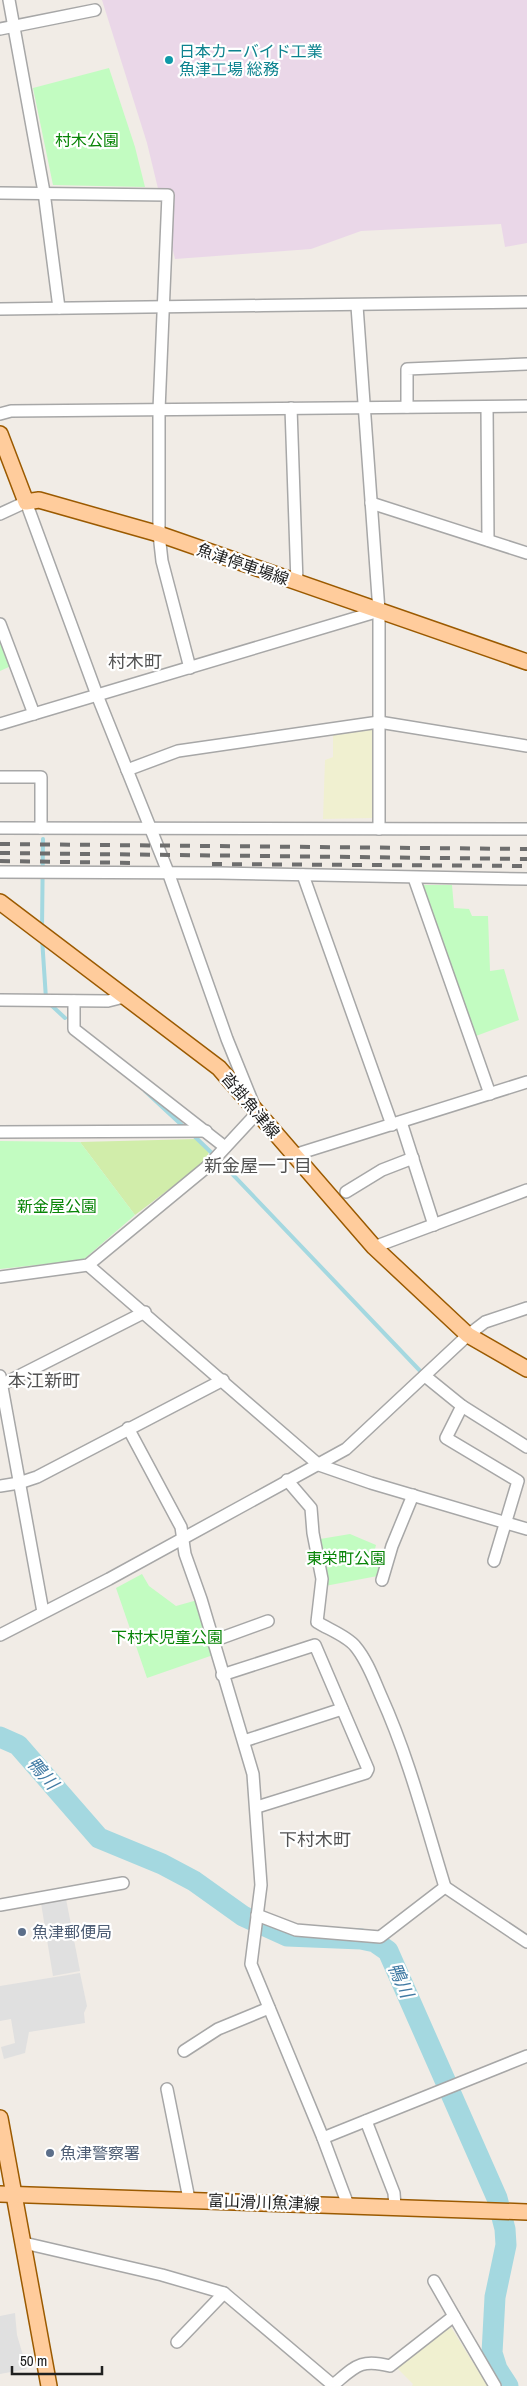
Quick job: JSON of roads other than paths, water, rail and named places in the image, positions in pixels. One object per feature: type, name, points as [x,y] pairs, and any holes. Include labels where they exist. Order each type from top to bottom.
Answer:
[{"type":"main road","points":[[0,434],[26,502]]},
{"type":"main road","name":"魚津停車場線","points":[[26,502],[39,500],[159,534],[527,662]]},
{"type":"main road","name":"沓掛魚津線","points":[[0,902],[219,1068],[374,1247],[468,1335],[527,1369]]},
{"type":"main road","points":[[0,2118],[7,2195],[24,2243],[49,2386]]},
{"type":"main road","name":"富山滑川魚津線","points":[[7,2195],[188,2199],[526,2212]]},
{"type":"street","points":[[9,0],[44,192],[59,308]]},
{"type":"street","points":[[0,28],[95,10]]},
{"type":"street","points":[[0,193],[44,192],[168,195],[159,410],[159,534],[162,561],[190,668]]},
{"type":"street","points":[[0,309],[163,305],[356,306],[527,302]]},
{"type":"street","points":[[356,306],[379,611],[379,828]]},
{"type":"street","points":[[407,407],[407,369],[527,364]]},
{"type":"street","points":[[0,414],[11,411],[527,406]]},
{"type":"street","points":[[487,407],[488,540]]},
{"type":"street","points":[[292,408],[297,582]]},
{"type":"street","points":[[0,514],[26,502],[97,696],[168,872],[227,1039],[257,1113],[208,1166],[88,1265],[0,1277]]},
{"type":"street","points":[[371,504],[527,553]]},
{"type":"street","points":[[0,724],[379,611]]},
{"type":"street","points":[[0,624],[34,714]]},
{"type":"street","points":[[127,770],[178,751],[379,722],[527,746]]},
{"type":"street","points":[[0,777],[42,777],[41,828]]},
{"type":"street","points":[[0,828],[527,829]]},
{"type":"street","points":[[0,872],[168,872],[527,879]]},
{"type":"street","points":[[303,875],[396,1123],[413,1158],[434,1225]]},
{"type":"street","points":[[414,878],[490,1094]]},
{"type":"street","points":[[0,1000],[108,1001],[124,997]]},
{"type":"street","points":[[74,1001],[74,1029],[225,1147]]},
{"type":"street","points":[[294,1155],[527,1083]]},
{"type":"street","points":[[0,1132],[206,1131]]},
{"type":"street","points":[[346,1192],[382,1170],[413,1158]]},
{"type":"street","points":[[374,1247],[527,1190]]},
{"type":"street","points":[[88,1265],[145,1312],[319,1464],[346,1475],[527,1529]]},
{"type":"street","points":[[0,1635],[109,1579],[346,1449],[468,1335],[485,1322],[527,1308]]},
{"type":"street","points":[[43,1612],[18,1484],[1,1380],[145,1312]]},
{"type":"street","points":[[425,1376],[462,1406],[527,1447]]},
{"type":"street","points":[[0,1486],[18,1484],[37,1477],[223,1380]]},
{"type":"street","points":[[462,1406],[446,1438],[518,1481],[494,1561]]},
{"type":"street","points":[[128,1428],[181,1527],[185,1554],[253,1774],[257,1807],[261,1885],[251,1964],[323,2138],[348,2205]]},
{"type":"street","points":[[287,1480],[311,1508],[312,1533],[322,1579],[317,1622],[355,1644],[370,1670],[394,1724],[414,1780],[445,1887],[527,1942]]},
{"type":"street","points":[[382,1580],[392,1546],[413,1495]]},
{"type":"street","points":[[212,1641],[268,1621]]},
{"type":"street","points":[[222,1675],[315,1645],[368,1768],[366,1773],[257,1807]]},
{"type":"street","points":[[244,1740],[342,1709]]},
{"type":"street","points":[[0,1905],[123,1883]]},
{"type":"street","points":[[257,1915],[296,1930],[380,1937],[445,1887]]},
{"type":"street","points":[[184,2051],[218,2029],[269,2008]]},
{"type":"street","points":[[323,2138],[527,2056]]},
{"type":"street","points":[[167,2089],[188,2199]]},
{"type":"street","points":[[366,2121],[394,2193],[394,2207]]},
{"type":"street","points":[[24,2243],[162,2275],[224,2293],[334,2385],[360,2363],[375,2362],[390,2366],[454,2316]]},
{"type":"street","points":[[434,2280],[496,2386]]},
{"type":"street","points":[[177,2342],[224,2293]]},
{"type":"waterway","points":[[42,929],[43,839]]},
{"type":"waterway","points":[[42,938],[46,999]]},
{"type":"waterway","points":[[50,1004],[65,1018]]},
{"type":"waterway","points":[[145,1091],[186,1129]]},
{"type":"waterway","points":[[191,1133],[424,1375]]},
{"type":"waterway","name":"鴨川","points":[[0,1737],[18,1745],[99,1838],[162,1864],[194,1881],[243,1916],[287,1936],[361,1939],[375,1942],[388,1951],[497,2198],[505,2229],[506,2245],[495,2297],[492,2353],[497,2369],[508,2386]]},
{"type":"railway","points":[[0,844],[527,849]]},
{"type":"railway","points":[[0,853],[527,859]]},
{"type":"railway","points":[[0,861],[137,863]]},
{"type":"railway","points":[[212,864],[527,866]]},
{"type":"place","name":"日本カーバイド工業 魚津工場 総務","points":[[169,60]]},
{"type":"place","name":"魚津郵便局","points":[[22,1932]]},
{"type":"place","name":"魚津警察署","points":[[50,2153]]},
{"type":"district","name":"村木町","points":[[135,661]]},
{"type":"district","name":"新金屋一丁目","points":[[258,1165]]},
{"type":"district","name":"本江新町","points":[[44,1380]]},
{"type":"district","name":"下村木町","points":[[315,1839]]},
{"type":"park label","name":"村木公園","points":[[87,140]]},
{"type":"park label","name":"新金屋公園","points":[[57,1206]]},
{"type":"park label","name":"東栄町公園","points":[[346,1558]]},
{"type":"park label","name":"下村木児童公園","points":[[167,1637]]}]
